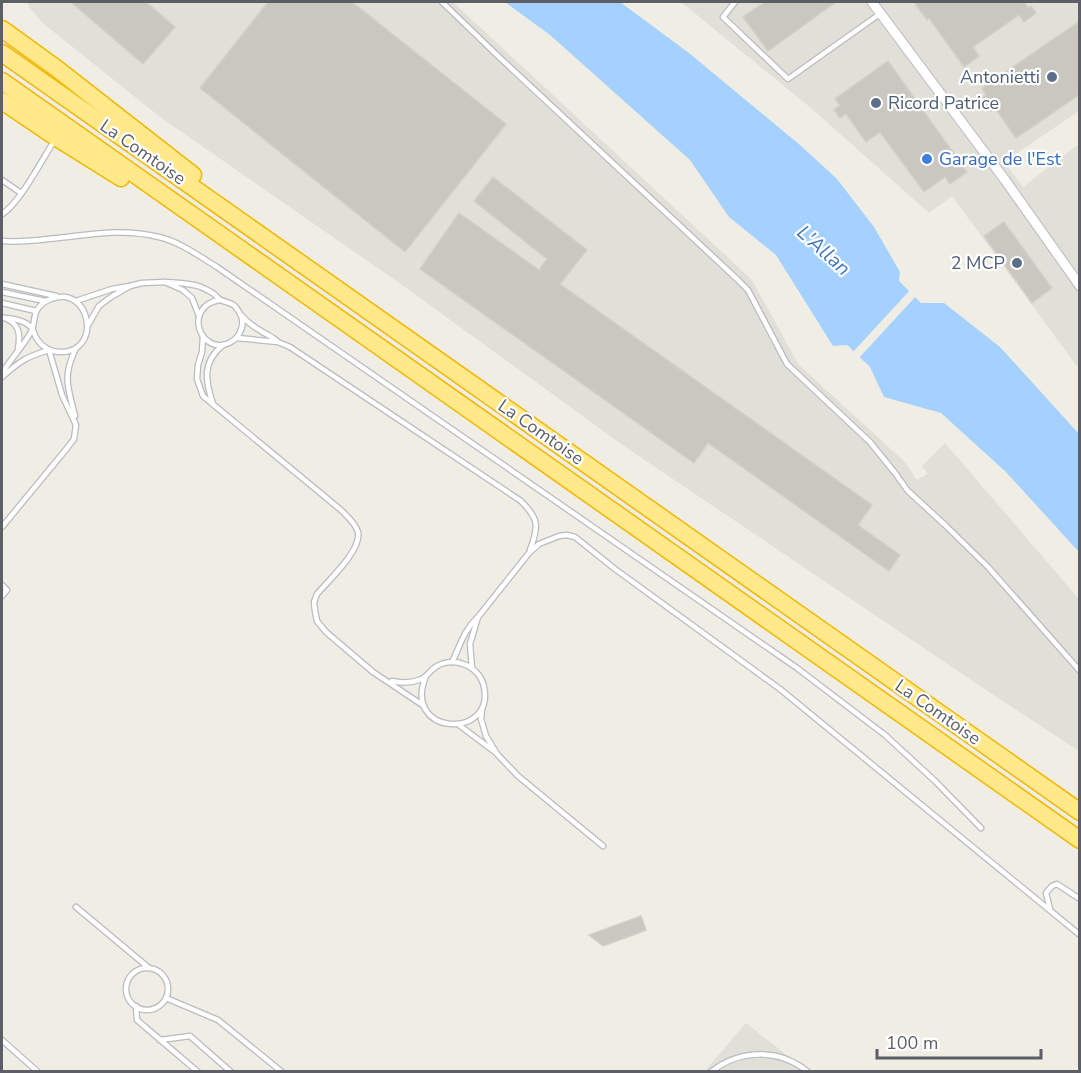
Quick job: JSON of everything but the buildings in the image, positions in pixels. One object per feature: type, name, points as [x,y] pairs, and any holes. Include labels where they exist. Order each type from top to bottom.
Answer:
[{"type":"highway","points":[[2,29],[178,163],[290,256]]},
{"type":"highway","name":"La Comtoise","points":[[2,53],[1080,812]]},
{"type":"highway","name":"La Comtoise","points":[[2,81],[1080,840]]},
{"type":"highway","points":[[2,101],[319,305]]},
{"type":"street","points":[[872,2],[1005,180],[1080,286]]},
{"type":"lane","points":[[442,2],[737,279],[747,290],[787,364],[870,442],[908,491],[988,567],[1080,671]]},
{"type":"lane","points":[[735,2],[723,17],[788,79],[881,14]]},
{"type":"lane","points":[[2,214],[21,194],[57,138]]},
{"type":"lane","points":[[2,180],[21,194]]},
{"type":"lane","points":[[2,241],[37,240],[103,232],[161,237],[184,247],[227,274],[797,668],[885,735],[935,780],[981,828]]},
{"type":"lane","points":[[165,282],[183,290],[192,298],[199,316]]},
{"type":"lane","points":[[76,302],[112,289],[142,283],[165,282],[201,287],[220,300]]},
{"type":"lane","points":[[2,284],[76,302],[87,316],[88,325]]},
{"type":"lane","points":[[2,527],[74,439],[76,425],[67,387],[71,357],[86,334],[88,325],[99,306],[130,286]]},
{"type":"lane","points":[[2,292],[45,301],[58,297]]},
{"type":"lane","points":[[45,301],[36,311],[33,320],[36,338],[50,350],[58,352],[76,348]]},
{"type":"lane","points":[[223,345],[208,341],[199,330],[198,323],[202,309],[213,301],[227,301],[234,305],[249,325],[309,358],[521,501],[533,513],[536,527],[529,553]]},
{"type":"lane","points":[[2,303],[36,311]]},
{"type":"lane","points":[[213,405],[206,375],[214,352],[237,338],[243,324],[242,316]]},
{"type":"lane","points":[[3,317],[17,319],[33,329]]},
{"type":"lane","points":[[3,317],[19,330],[18,350]]},
{"type":"lane","points":[[2,375],[33,329]]},
{"type":"lane","points":[[203,336],[197,379],[204,396],[341,510],[358,531],[355,548],[317,594],[314,602],[317,621],[326,632],[373,672],[424,706]]},
{"type":"lane","points":[[237,338],[278,342]]},
{"type":"lane","points":[[2,375],[30,356],[50,350]]},
{"type":"lane","points":[[50,350],[62,395],[76,425]]},
{"type":"lane","points":[[452,662],[471,623],[529,553],[539,544],[559,536],[575,537],[615,569],[780,688],[1080,935]]},
{"type":"lane","points":[[2,585],[7,590],[2,596]]},
{"type":"lane","points":[[472,668],[470,644],[478,616]]},
{"type":"lane","points":[[386,681],[406,683],[418,681],[433,669],[452,662],[463,663],[472,668],[484,685],[485,695],[481,719],[486,736],[497,754]]},
{"type":"lane","points":[[426,676],[422,686],[424,706],[438,722],[459,725],[477,715],[483,706]]},
{"type":"lane","points":[[459,725],[497,754],[518,776],[603,846]]},
{"type":"lane","points":[[1051,911],[1046,893],[1052,886],[1057,884],[1080,899]]},
{"type":"lane","points":[[76,907],[149,968],[156,970],[165,978],[168,985],[166,998],[162,1004],[150,1010],[131,1002],[127,989],[131,976],[136,971],[149,968]]},
{"type":"lane","points":[[166,998],[218,1020],[282,1071]]},
{"type":"lane","points":[[136,1006],[137,1020],[198,1071]]},
{"type":"lane","points":[[160,1040],[189,1036],[231,1071]]},
{"type":"lane","points":[[2,1040],[38,1071]]},
{"type":"lane","points":[[711,1071],[733,1058],[753,1054],[788,1059],[808,1071]]},
{"type":"shaded area","points":[[28,2],[453,2],[752,280],[798,364],[905,462],[917,480],[928,474],[922,466],[945,443],[1079,599],[1079,751],[624,446],[405,287],[160,117],[44,24],[29,7]]},
{"type":"shaded area","points":[[681,2],[1079,2],[1079,111],[1004,162],[1023,187],[1079,144],[1079,369],[952,196],[929,213],[811,108]]},
{"type":"shaded area","points":[[746,1023],[807,1071],[704,1072]]},
{"type":"water","name":"L'Allan","points":[[505,2],[620,2],[689,53],[800,145],[837,179],[874,227],[900,272],[899,281],[921,303],[944,303],[1000,347],[1079,434],[1079,552],[1006,472],[941,413],[884,397],[870,367],[847,345],[833,346],[776,255],[729,217],[690,160],[550,35]]},
{"type":"pier","points":[[911,289],[917,295],[858,359],[852,353]]},
{"type":"place","name":"Antonietti","points":[[1052,77]]},
{"type":"place","name":"Ricord Patrice","points":[[876,103]]},
{"type":"place","name":"Garage de l'Est","points":[[927,159]]},
{"type":"place","name":"2 MCP","points":[[1017,263]]}]
